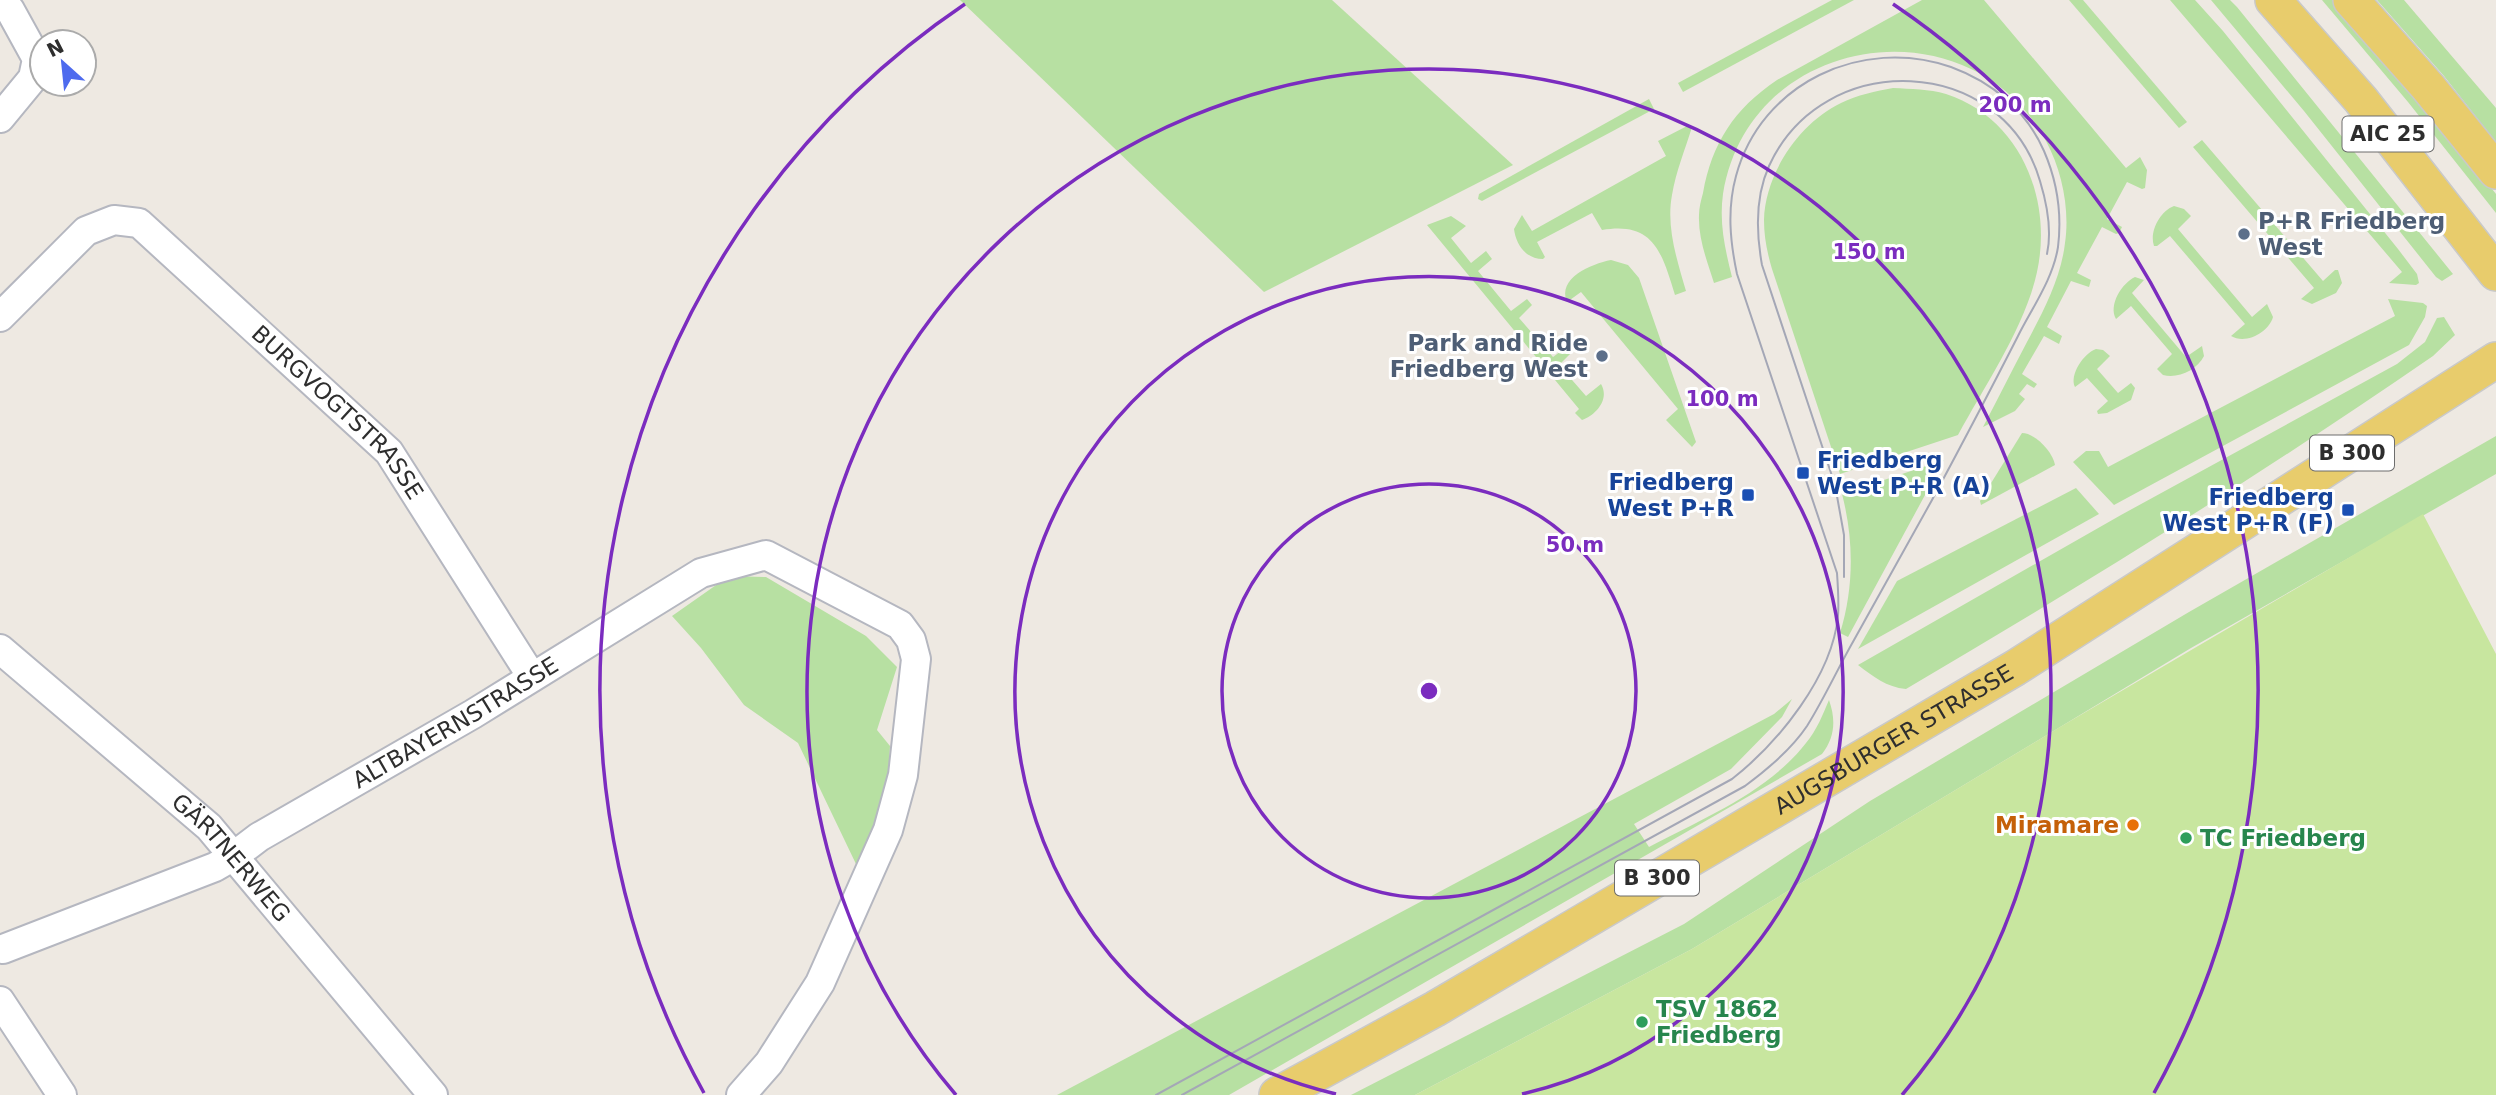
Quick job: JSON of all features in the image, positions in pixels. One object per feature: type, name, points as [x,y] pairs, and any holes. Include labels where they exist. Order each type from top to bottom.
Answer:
[{"type":"main road","name":"AIC 25","points":[[2273,0],[2361,100],[2496,273]]},
{"type":"main road","name":"AIC 25","points":[[2351,0],[2428,87],[2496,171]]},
{"type":"main road","name":"AUGSBURGER STRASSE","points":[[1277,1095],[1435,1009],[2015,668],[2496,360]]},
{"type":"street","points":[[0,118],[33,78],[37,59],[10,9],[2,0]]},
{"type":"street","name":"BURGVOGTSTRASSE","points":[[0,317],[86,231],[114,220],[139,223],[389,452],[531,677]]},
{"type":"street","name":"ALTBAYERNSTRASSE","points":[[3,949],[215,867],[259,837],[473,714],[701,573],[766,555],[900,625],[911,640],[916,659],[903,775],[888,830],[820,983],[769,1063],[741,1095]]},
{"type":"street","name":"GÄRTNERWEG","points":[[0,649],[209,827],[433,1095]]},
{"type":"street","points":[[0,1001],[62,1095]]},
{"type":"green space","points":[[960,0],[1332,0],[1513,165],[1264,292]]},
{"type":"green space","points":[[1832,0],[1854,0],[1683,92],[1678,83]]},
{"type":"green space","points":[[1922,0],[1984,0],[2126,168],[2140,157],[2147,170],[2145,188],[2127,182],[2107,219],[2122,227],[2119,233],[2102,227],[2077,273],[2091,280],[2089,287],[2071,281],[2047,327],[2062,336],[2059,344],[2044,336],[2022,374],[2037,384],[2034,388],[2027,384],[2019,394],[2025,399],[2015,411],[1983,427],[2050,294],[2060,269],[2066,230],[2063,190],[2052,153],[2046,141],[2011,96],[1967,67],[1917,53],[1866,54],[1817,69],[1774,98],[1741,139],[1722,205],[1723,236],[1732,277],[1714,283],[1700,232],[1700,207],[1712,158],[1737,115],[1777,80]]},
{"type":"green space","points":[[2069,0],[2083,0],[2187,122],[2179,128]]},
{"type":"green space","points":[[2170,0],[2195,0],[2223,31],[2398,249],[2417,274],[2419,283],[2389,283],[2402,272]]},
{"type":"green space","points":[[2211,0],[2230,0],[2237,7],[2453,274],[2442,281],[2436,277],[2304,111]]},
{"type":"green space","points":[[2322,0],[2334,0],[2458,146],[2496,194],[2496,213],[2408,102]]},
{"type":"green space","points":[[2377,0],[2404,0],[2496,108],[2496,142],[2444,76]]},
{"type":"green space","points":[[1893,88],[1946,94],[1972,106],[1994,122],[2012,142],[2035,190],[2041,244],[2031,293],[2014,335],[1958,435],[1840,474],[1770,263],[1764,220],[1766,203],[1778,168],[1787,152],[1811,123],[1847,100]]},
{"type":"green space","points":[[1649,99],[1654,109],[1482,201],[1478,199],[1479,194]]},
{"type":"green space","points":[[1689,125],[1692,127],[1676,177],[1670,219],[1673,243],[1686,291],[1675,295],[1660,254],[1645,236],[1634,230],[1620,228],[1602,230],[1592,213],[1537,242],[1545,257],[1543,259],[1532,257],[1520,246],[1514,229],[1522,215],[1532,231],[1666,156],[1658,141]]},
{"type":"green space","points":[[2202,140],[2323,281],[2338,270],[2342,283],[2336,293],[2312,304],[2301,299],[2314,288],[2193,147]]},
{"type":"green space","points":[[2174,206],[2184,209],[2191,216],[2178,229],[2252,317],[2267,304],[2273,317],[2267,328],[2256,336],[2243,339],[2231,336],[2245,324],[2170,236],[2154,246],[2153,235],[2157,223],[2164,212]]},
{"type":"green space","points":[[1451,216],[1466,226],[1451,238],[1471,263],[1486,251],[1492,259],[1478,271],[1511,311],[1527,299],[1532,305],[1519,318],[1553,357],[1568,346],[1573,351],[1559,365],[1586,396],[1601,384],[1603,401],[1592,414],[1582,420],[1575,413],[1579,409],[1427,225]]},
{"type":"green space","points":[[1611,260],[1628,265],[1639,278],[1696,442],[1692,447],[1666,420],[1678,409],[1581,292],[1567,302],[1565,293],[1571,279],[1594,265]]},
{"type":"green space","points":[[2135,277],[2144,280],[2132,293],[2186,357],[2202,346],[2204,356],[2192,369],[2175,376],[2163,375],[2157,369],[2172,354],[2131,306],[2116,319],[2115,301],[2125,284]]},
{"type":"green space","points":[[2388,299],[2423,303],[2427,306],[2425,317],[2409,345],[2114,505],[2073,462],[2086,451],[2099,451],[2108,467],[2395,316]]},
{"type":"green space","points":[[2444,317],[2455,335],[2433,356],[2238,486],[1906,689],[1886,684],[1858,665],[2121,515],[2397,364],[2425,342],[2437,318]]},
{"type":"green space","points":[[2096,349],[2103,350],[2110,356],[2097,369],[2118,393],[2131,383],[2135,388],[2131,400],[2107,413],[2098,414],[2097,411],[2108,401],[2087,378],[2075,387],[2074,382],[2079,365]]},
{"type":"green space","points":[[2022,433],[2043,444],[2055,465],[1981,505],[1980,501]]},
{"type":"green space","points":[[2496,436],[2496,474],[2191,648],[1692,949],[1415,1095],[1351,1095],[1684,924],[1870,801],[2189,612]]},
{"type":"green space","points":[[1944,460],[1848,637],[1840,633],[1848,599],[1851,564],[1849,529],[1842,494]]},
{"type":"green space","points":[[2076,488],[2099,514],[1858,649],[1897,581]]},
{"type":"green space","name":"TC Friedberg","points":[[2423,514],[2496,654],[2496,1095],[1415,1095],[1692,949],[2060,727]]},
{"type":"green space","points":[[729,576],[766,577],[866,636],[897,667],[877,730],[890,746],[886,813],[856,864],[798,743],[744,705],[701,648],[672,616]]},
{"type":"green space","points":[[1792,699],[1782,717],[1731,769],[1634,824],[1649,847],[1733,803],[1790,761],[1817,727],[1829,700],[1833,728],[1830,741],[1822,754],[1229,1095],[1057,1095],[1774,714]]},
{"type":"tram line","points":[[1156,1095],[1732,779],[1784,728],[1814,685],[1834,639],[1838,616],[1837,573],[1737,274],[1730,225],[1736,176],[1749,143],[1768,115],[1792,92],[1820,75],[1850,63],[1883,58],[1917,59],[1951,67],[1994,89],[2017,110],[2037,136],[2052,174],[2059,222],[2058,247],[2052,270],[1932,500],[1819,705],[1794,743],[1771,766],[1745,786],[1182,1095]]},
{"type":"tram line","points":[[1844,577],[1844,535],[1835,485],[1762,265],[1758,215],[1761,190],[1769,166],[1795,127],[1829,100],[1869,85],[1911,81],[1952,89],[1990,108],[2020,139],[2040,181],[2045,199],[2049,227],[2047,254]]},
{"type":"place","name":"P+R Friedberg West","points":[[2244,234]]},
{"type":"place","name":"Park and Ride Friedberg West","points":[[1602,356]]},
{"type":"place","name":"Friedberg West P+R (A)","points":[[1803,473]]},
{"type":"place","name":"Friedberg West P+R","points":[[1748,495]]},
{"type":"place","name":"Friedberg West P+R (F)","points":[[2348,510]]},
{"type":"place","name":"Miramare","points":[[2133,825]]},
{"type":"place","name":"TC Friedberg","points":[[2186,838]]},
{"type":"place","name":"TSV 1862 Friedberg","points":[[1642,1022]]}]
